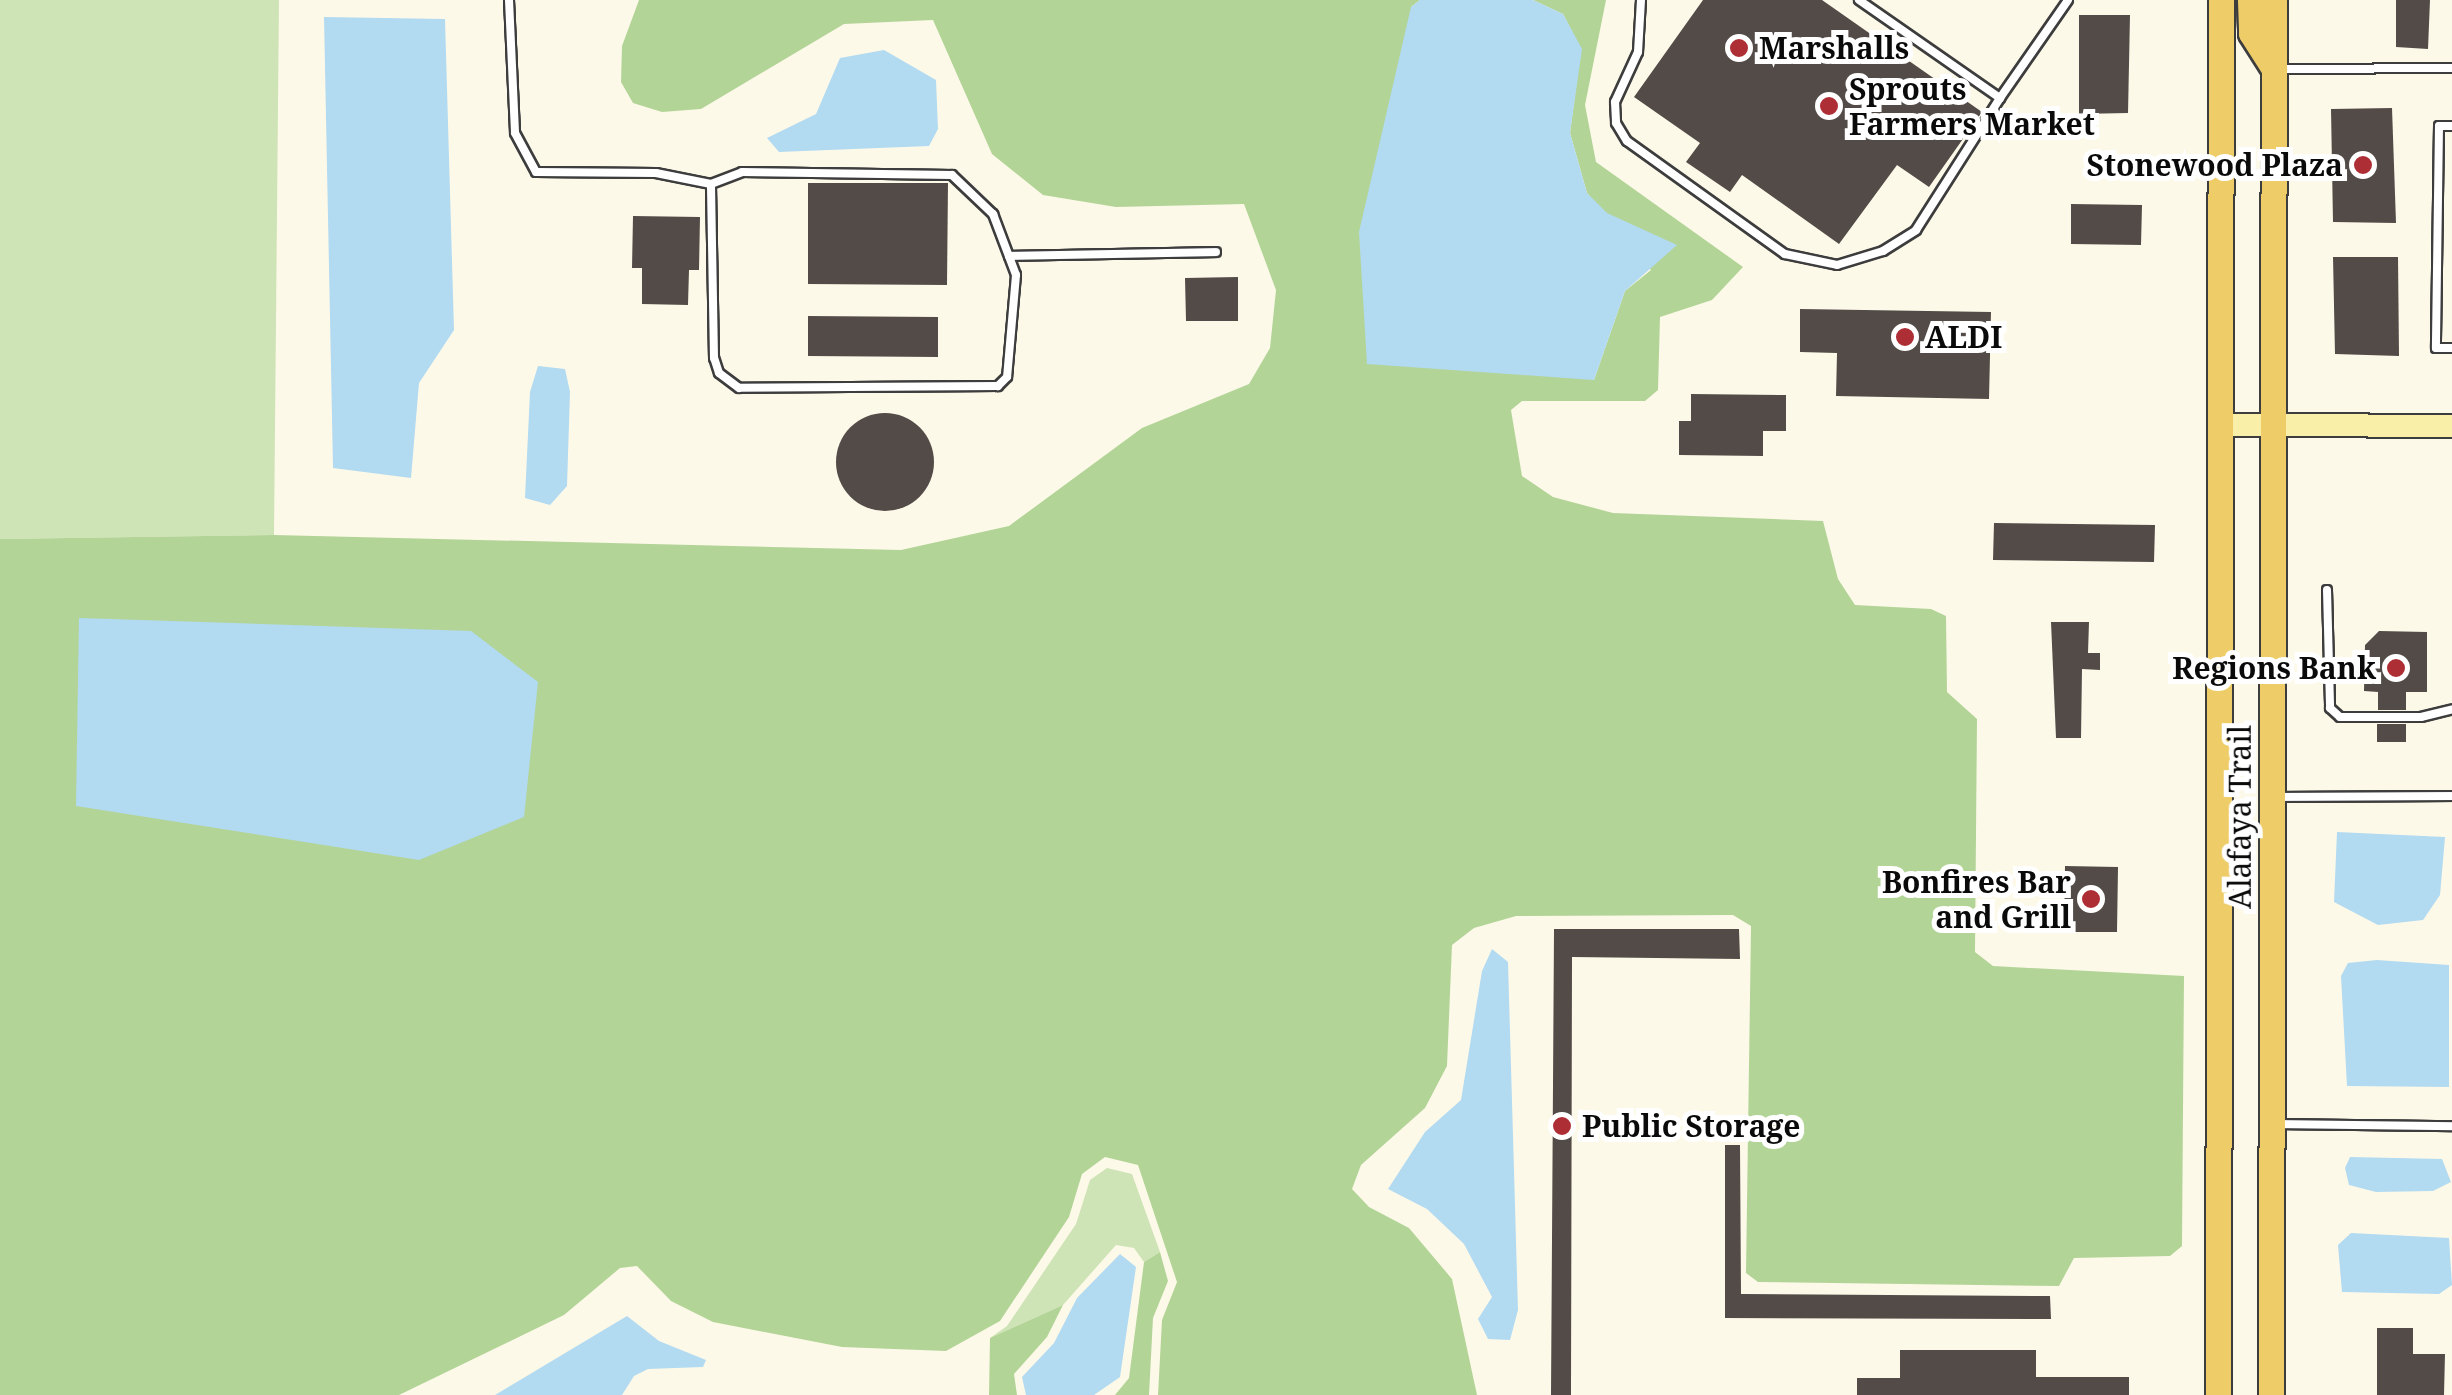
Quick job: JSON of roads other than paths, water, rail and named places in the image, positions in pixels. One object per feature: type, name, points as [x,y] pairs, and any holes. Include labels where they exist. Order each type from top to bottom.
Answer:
[{"type":"main road","name":"Alafaya Trail","points":[[2218,1395],[2221,0]]},
{"type":"main road","points":[[2250,0],[2250,33],[2274,68]]},
{"type":"main road","name":"Alafaya Trail","points":[[2271,1395],[2274,0]]},
{"type":"street","points":[[2221,424],[2452,426]]},
{"type":"lane","points":[[509,0],[515,133],[536,172],[656,173],[711,184],[742,172],[952,174],[993,214],[1016,275],[1011,368],[998,386],[739,388],[719,373],[714,358],[711,184]]},
{"type":"lane","points":[[1641,0],[1638,52],[1615,102],[1616,123],[1627,142],[1785,254],[1837,265],[1883,251],[1916,230],[2068,0]]},
{"type":"lane","points":[[1859,0],[2000,98]]},
{"type":"lane","points":[[2274,68],[2452,68]]},
{"type":"lane","points":[[2452,126],[2439,126],[2436,348],[2452,348]]},
{"type":"lane","points":[[1009,256],[1216,252]]},
{"type":"lane","points":[[2327,590],[2330,708],[2340,716],[2404,717],[2452,709]]},
{"type":"lane","points":[[2272,797],[2452,796]]},
{"type":"lane","points":[[2271,1124],[2452,1126]]},
{"type":"water","points":[[1420,0],[1533,0],[1563,14],[1582,49],[1570,133],[1587,193],[1607,213],[1677,245],[1625,291],[1594,380],[1367,364],[1359,232],[1411,7]]},
{"type":"water","points":[[324,17],[445,19],[454,330],[419,383],[411,478],[333,468]]},
{"type":"water","points":[[884,50],[936,80],[938,129],[929,146],[779,152],[767,138],[816,114],[840,58]]},
{"type":"water","points":[[538,366],[565,369],[570,392],[567,486],[550,505],[525,498],[530,392]]},
{"type":"water","points":[[79,618],[471,631],[538,682],[524,817],[419,860],[76,806]]},
{"type":"water","points":[[2337,832],[2445,837],[2440,895],[2423,920],[2378,925],[2334,902]]},
{"type":"water","points":[[1492,949],[1508,962],[1518,1310],[1510,1340],[1488,1339],[1478,1319],[1492,1297],[1464,1244],[1427,1209],[1388,1189],[1425,1132],[1461,1100],[1482,971]]},
{"type":"water","points":[[2377,960],[2449,965],[2449,1087],[2347,1086],[2341,976],[2348,963]]},
{"type":"water","points":[[2350,1157],[2442,1159],[2451,1182],[2433,1191],[2376,1192],[2349,1185],[2345,1168]]},
{"type":"water","points":[[2351,1233],[2449,1238],[2452,1285],[2439,1294],[2342,1292],[2338,1245]]},
{"type":"water","points":[[1120,1254],[1136,1267],[1120,1377],[1094,1395],[1026,1395],[1022,1377],[1054,1343],[1077,1298]]},
{"type":"water","points":[[627,1316],[659,1341],[706,1360],[703,1367],[648,1369],[634,1376],[622,1395],[495,1395]]},
{"type":"place","name":"Marshalls","points":[[1739,48]]},
{"type":"place","name":"Sprouts Farmers Market","points":[[1829,106]]},
{"type":"place","name":"Stonewood Plaza","points":[[2363,165]]},
{"type":"place","name":"ALDI","points":[[1905,337]]},
{"type":"place","name":"Regions Bank","points":[[2396,668]]},
{"type":"place","name":"Bonfires Bar and Grill","points":[[2091,899]]},
{"type":"place","name":"Public Storage","points":[[1562,1126]]}]
